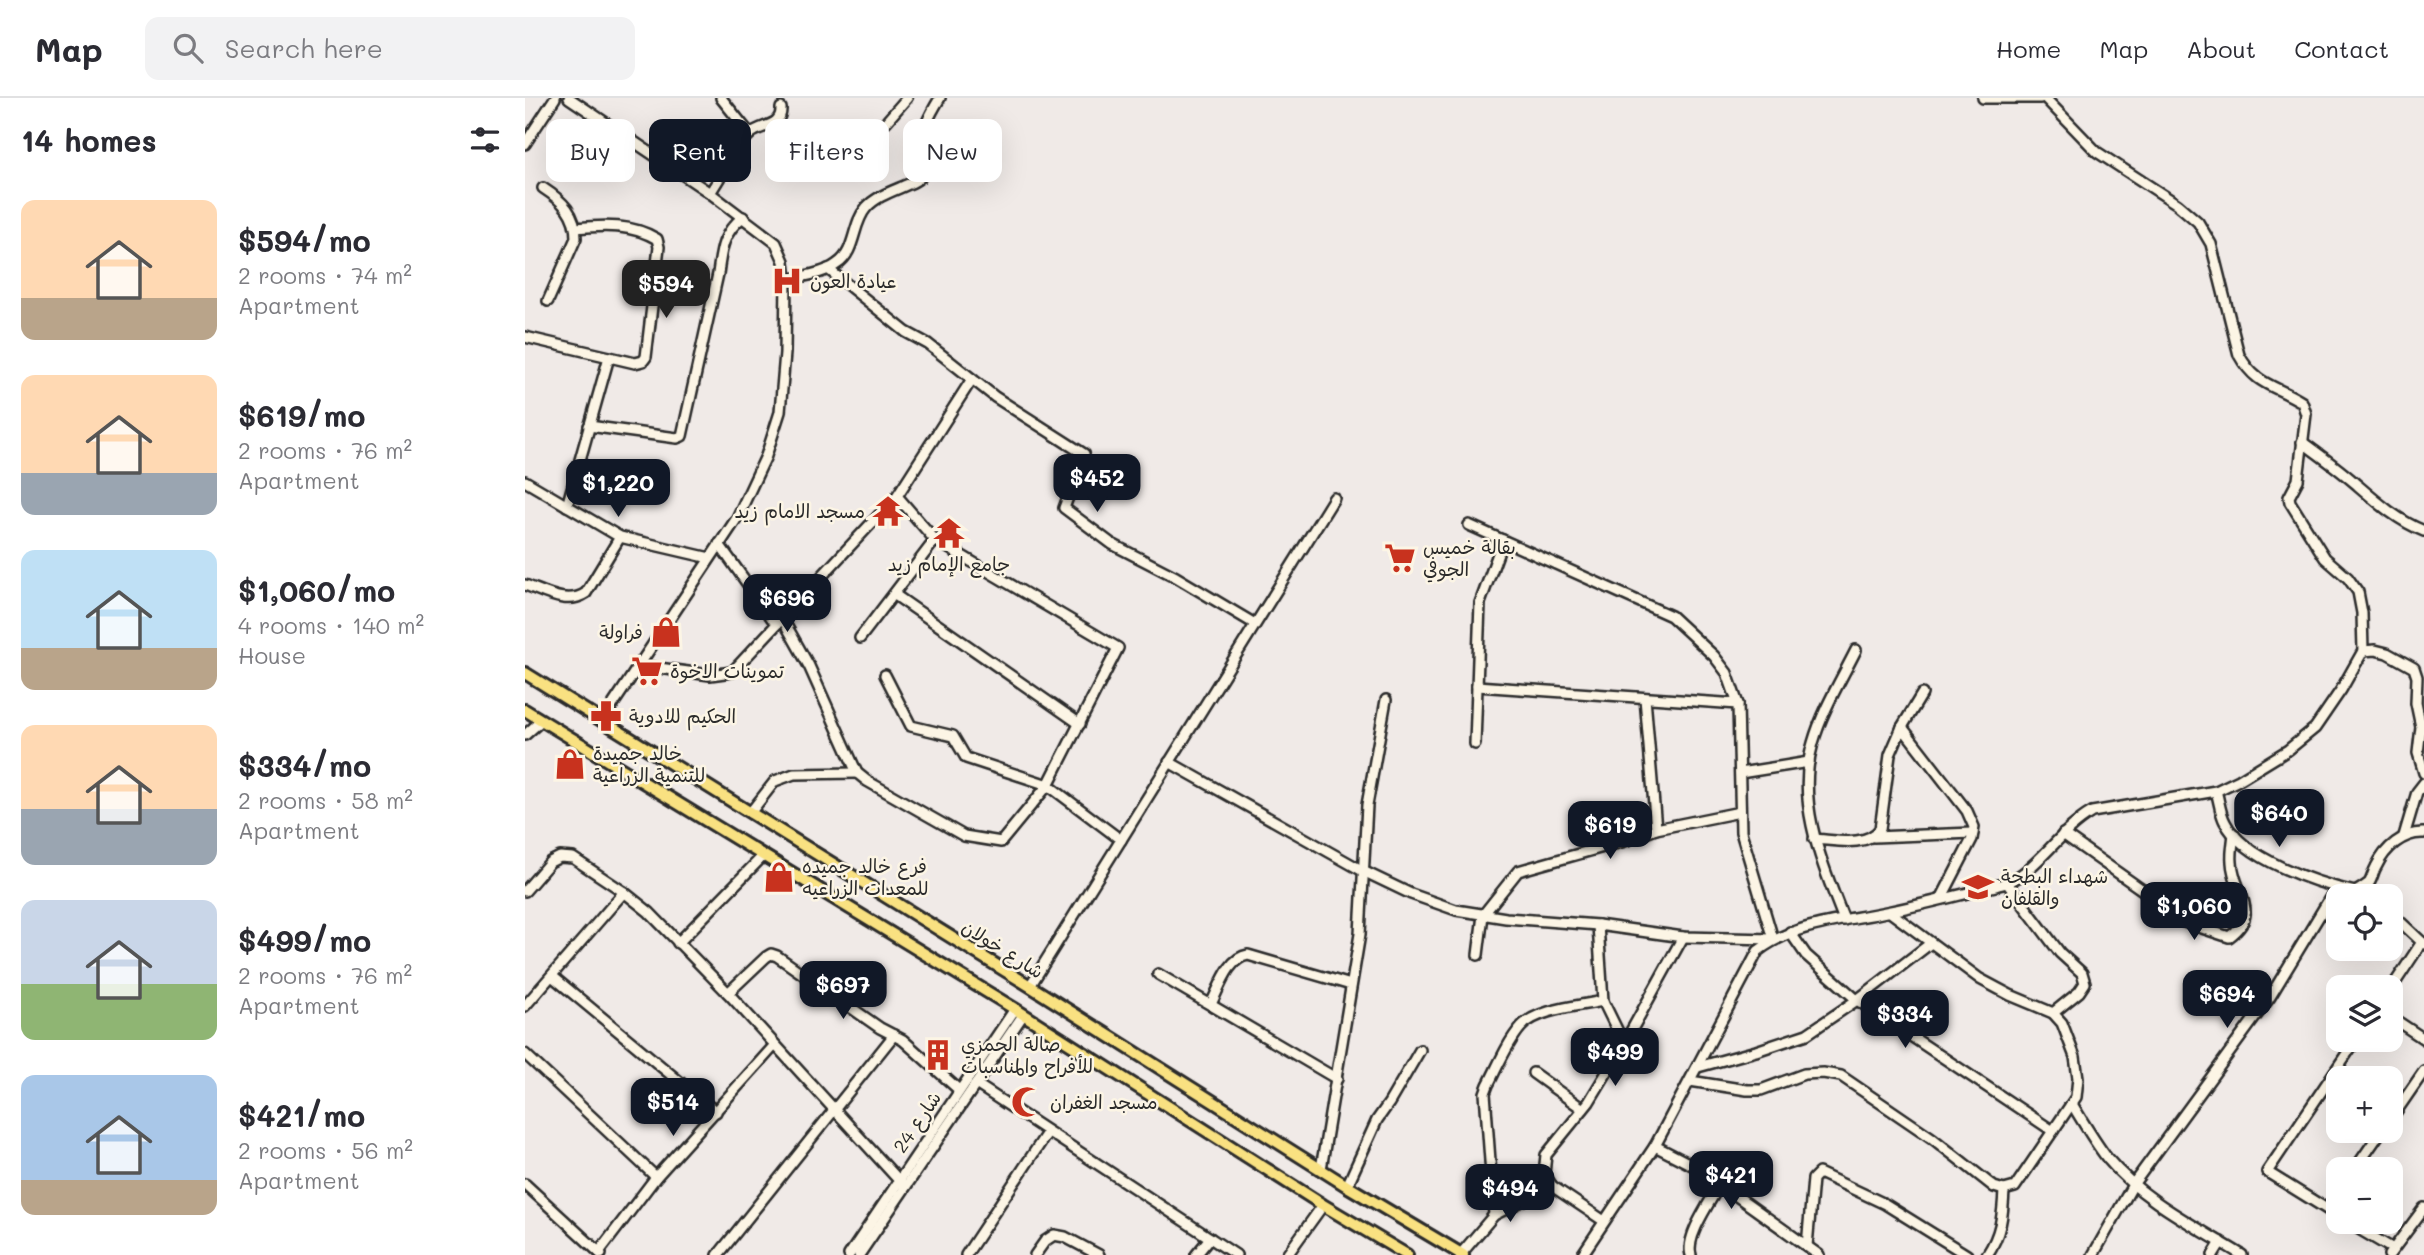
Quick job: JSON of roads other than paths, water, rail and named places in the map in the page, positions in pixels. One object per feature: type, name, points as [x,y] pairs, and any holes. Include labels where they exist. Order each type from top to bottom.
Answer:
[{"type":"main road","name":"شارع خولان","points":[[525,673],[1461,1255]]},
{"type":"main road","points":[[525,709],[1019,1012],[1323,1205],[1407,1255]]},
{"type":"street","points":[[525,144],[555,98]]},
{"type":"street","points":[[569,98],[710,193],[776,243],[784,261],[786,280],[785,353],[780,412],[760,469],[737,517],[602,721]]},
{"type":"street","points":[[721,98],[738,119]]},
{"type":"street","points":[[888,119],[907,98]]},
{"type":"street","points":[[786,280],[838,264],[845,257],[851,243],[858,217],[867,206],[880,195],[921,178],[927,161],[923,148],[926,122],[940,98]]},
{"type":"street","points":[[1582,1255],[1654,1146],[1758,951],[1773,939],[1790,932],[1890,912],[2007,883],[2023,875],[2076,821],[2092,812],[2216,791],[2288,750],[2315,728],[2363,652],[2363,613],[2358,592],[2348,578],[2325,558],[2290,502],[2289,497],[2298,480],[2306,414],[2302,402],[2257,379],[2246,368],[2239,355],[2211,244],[2199,222],[2178,204],[2097,152],[2043,98],[1983,98]]},
{"type":"street","points":[[751,134],[779,119],[781,108]]},
{"type":"street","points":[[710,193],[717,182]]},
{"type":"street","points":[[543,188],[566,205],[576,228],[576,238],[548,301]]},
{"type":"street","points":[[589,426],[677,438],[683,436],[718,274],[721,247],[733,224],[743,217]]},
{"type":"street","points":[[525,337],[635,363],[646,357],[659,247],[657,239],[623,227],[604,225],[576,228]]},
{"type":"street","points":[[828,269],[906,332],[927,344],[995,397],[1084,454],[1064,508],[1112,544],[1176,577],[1255,624]]},
{"type":"street","points":[[567,506],[609,357]]},
{"type":"street","points":[[637,665],[710,675],[732,672],[897,496],[972,379]]},
{"type":"street","points":[[2302,442],[2388,511],[2424,531]]},
{"type":"street","points":[[525,481],[620,537],[710,558]]},
{"type":"street","points":[[750,813],[775,781],[794,774],[857,773],[964,836],[1001,842],[1048,785],[1118,648],[935,540],[897,496]]},
{"type":"street","points":[[1030,986],[1333,498]]},
{"type":"street","points":[[1469,525],[1671,616],[1714,656],[1727,673],[1738,704],[1741,832],[1773,939]]},
{"type":"street","points":[[525,584],[566,599],[577,599],[586,593],[620,537]]},
{"type":"street","points":[[860,638],[935,540]]},
{"type":"street","points":[[1475,744],[1480,603],[1503,540]]},
{"type":"street","points":[[719,544],[779,621],[809,667],[857,773]]},
{"type":"street","points":[[895,594],[1080,724]]},
{"type":"street","points":[[1844,920],[1814,839],[1807,781],[1812,744],[1856,650]]},
{"type":"street","points":[[2363,652],[2375,650],[2387,653],[2414,668],[2417,677],[2416,703],[2421,727],[2418,753],[2424,773]]},
{"type":"street","points":[[885,675],[911,726],[953,736],[966,758],[1048,785],[1121,840]]},
{"type":"street","points":[[1477,687],[1738,704]]},
{"type":"street","points":[[1874,837],[1879,829],[1890,755],[1902,727],[1922,694]]},
{"type":"street","points":[[1645,698],[1656,830]]},
{"type":"street","points":[[1321,1169],[1360,934],[1367,805],[1386,700]]},
{"type":"street","points":[[525,735],[542,720]]},
{"type":"street","points":[[1902,727],[1967,811],[1974,827],[1941,899]]},
{"type":"street","points":[[1169,762],[1363,871],[1456,911],[1598,925],[1683,937],[1773,939]]},
{"type":"street","points":[[1740,773],[1809,762]]},
{"type":"street","points":[[2404,836],[2417,792],[2424,783]]},
{"type":"street","points":[[2216,791],[2224,821],[2260,858],[2326,884]]},
{"type":"street","points":[[1478,954],[1483,915],[1518,871],[1656,830],[1740,812]]},
{"type":"street","points":[[2367,884],[2383,856],[2404,836],[2415,832],[2424,833]]},
{"type":"street","points":[[1814,839],[1863,841],[1874,837],[1973,833]]},
{"type":"street","points":[[2063,834],[2178,915],[2184,922],[2229,937],[2241,929],[2245,918],[2245,905],[2231,864],[2234,834]]},
{"type":"street","points":[[678,943],[763,856]]},
{"type":"street","points":[[525,891],[550,862],[560,857],[573,858],[624,892],[649,912],[728,993],[902,1183]]},
{"type":"street","points":[[2007,883],[2060,953],[2082,973],[2085,983],[2079,992],[2053,1013]]},
{"type":"street","points":[[525,1006],[624,892]]},
{"type":"street","points":[[2093,1255],[2134,1183],[2270,997],[2326,905]]},
{"type":"street","points":[[1690,1081],[1761,1090],[1804,1073],[1841,1076],[1942,1145],[1994,1187],[2004,1190],[2015,1187],[2076,1097],[2078,1078],[2075,1057],[2062,1023],[2053,1013],[1980,979],[1890,912]]},
{"type":"street","points":[[1598,925],[1603,1001],[1624,1044]]},
{"type":"street","points":[[2401,975],[2423,943],[2403,925]]},
{"type":"street","points":[[1790,932],[1806,955],[1857,1000],[2053,1132]]},
{"type":"street","points":[[1604,1222],[1552,1186],[1544,1174],[1546,1156],[1583,1109],[1624,1044],[1683,937]]},
{"type":"street","points":[[1698,1067],[1756,1052],[1807,1034],[1857,1000],[1931,943]]},
{"type":"street","points":[[728,993],[771,954],[777,956],[880,1028],[903,1040],[960,1090]]},
{"type":"street","points":[[1211,1004],[1234,962],[1241,956],[1248,955],[1351,985]]},
{"type":"street","points":[[1159,974],[1337,1079]]},
{"type":"street","points":[[552,976],[716,1112]]},
{"type":"street","points":[[1494,1215],[1485,1093],[1488,1085],[1521,1027],[1531,1019],[1549,1012],[1603,1001]]},
{"type":"street","name":"شارع 24","points":[[849,1255],[975,1084],[1019,1012]]},
{"type":"street","name":"شارع 24","points":[[859,1255],[960,1090],[1019,1012]]},
{"type":"street","points":[[2403,1025],[2424,1039]]},
{"type":"street","points":[[718,1255],[894,1035]]},
{"type":"street","points":[[525,1184],[600,1254],[656,1177],[775,1046]]},
{"type":"street","points":[[1347,1186],[1377,1119],[1420,1050]]},
{"type":"street","points":[[2326,1208],[2267,1172],[2349,1052]]},
{"type":"street","points":[[525,1054],[656,1177]]},
{"type":"street","points":[[2403,1102],[2424,1072]]},
{"type":"street","points":[[1533,1073],[1583,1109]]},
{"type":"street","points":[[975,1084],[1236,1255]]},
{"type":"street","points":[[2072,1104],[2108,1159],[2134,1183],[2155,1201],[2242,1255]]},
{"type":"street","points":[[966,1255],[1047,1133]]},
{"type":"street","points":[[1654,1146],[1702,1170],[1819,1255]]},
{"type":"street","points":[[1807,1246],[1813,1179],[1819,1173],[1885,1204],[1967,1255]]},
{"type":"street","points":[[1691,1255],[1689,1245],[1693,1233],[1720,1185]]},
{"type":"street","points":[[1461,1255],[1494,1215],[1552,1186]]},
{"type":"street","points":[[1987,1255],[1997,1239],[2003,1219],[2004,1190]]},
{"type":"street","points":[[1287,1255],[1323,1205]]},
{"type":"street","points":[[2365,1234],[2391,1252],[2424,1208]]},
{"type":"street","points":[[1035,1255],[1045,1241],[1054,1235],[1065,1237],[1099,1255]]},
{"type":"street","points":[[1196,1255],[1210,1238]]},
{"type":"street","points":[[2213,1255],[2221,1242]]},
{"type":"place","name":"عيادة العون","points":[[787,281]]},
{"type":"place","name":"مسجد الامام زيد","points":[[888,511]]},
{"type":"place","name":"جامع الإمام زيد","points":[[949,533]]},
{"type":"place","name":"بقالة خميس الجوفي","points":[[1400,558]]},
{"type":"place","name":"فراولة","points":[[666,632]]},
{"type":"place","name":"تموينات الاخوة","points":[[647,671]]},
{"type":"place","name":"الحكيم للادوية","points":[[606,716]]},
{"type":"place","name":"خالد جميدة للتنمية الزراعية","points":[[570,764]]},
{"type":"place","name":"فرع خالد جميده للمعدات الزراعيه","points":[[779,877]]},
{"type":"place","name":"شهداء البطحة والقلفان","points":[[1978,887]]},
{"type":"place","name":"صالة الحمزي للأفراح والمناسبات","points":[[938,1055]]},
{"type":"place","name":"مسجد الغفران","points":[[1027,1102]]}]
